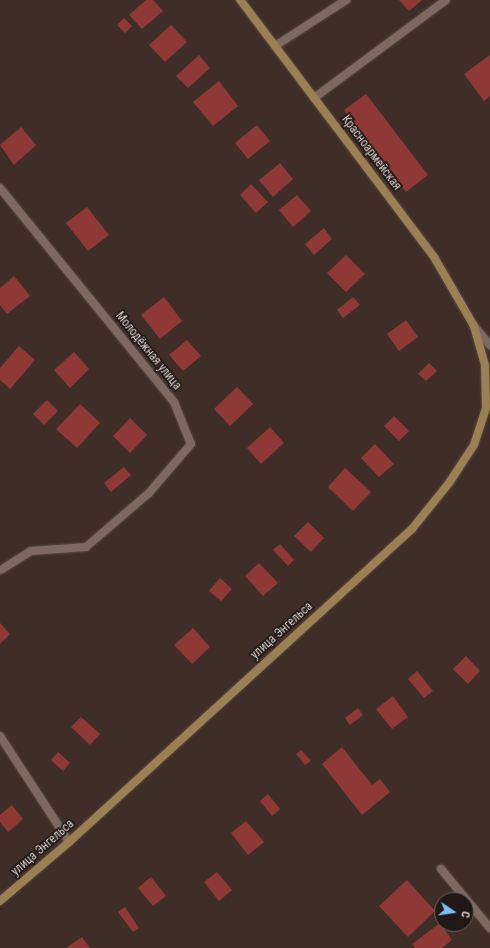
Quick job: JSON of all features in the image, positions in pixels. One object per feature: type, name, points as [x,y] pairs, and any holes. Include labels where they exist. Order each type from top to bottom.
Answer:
[{"type":"street","name":"Красноармейская","points":[[240,0],[434,257],[474,326]]},
{"type":"street","points":[[275,46],[346,0]]},
{"type":"street","points":[[314,98],[446,0]]},
{"type":"street","name":"Молодёжная улица","points":[[0,188],[174,402],[191,444],[149,493],[86,546],[31,551],[0,570]]},
{"type":"street","points":[[474,326],[490,345]]},
{"type":"street","name":"улица Энгельса","points":[[0,901],[69,842],[412,529],[450,483],[474,444],[486,407],[485,365],[474,326]]},
{"type":"street","points":[[0,736],[69,842]]},
{"type":"street","points":[[441,869],[490,928]]},
{"type":"building","points":[[146,0],[153,0],[163,11],[142,29],[129,15]]},
{"type":"building","points":[[399,0],[422,0],[409,11]]},
{"type":"building","points":[[124,18],[132,26],[125,33],[117,25]]},
{"type":"building","points":[[171,25],[187,42],[165,62],[149,45]]},
{"type":"building","points":[[199,55],[210,68],[188,88],[176,76]]},
{"type":"building","points":[[490,55],[490,96],[484,101],[464,74]]},
{"type":"building","points":[[219,81],[238,106],[213,126],[193,102]]},
{"type":"building","points":[[366,94],[428,175],[406,192],[344,110]]},
{"type":"building","points":[[257,125],[270,141],[248,159],[235,143]]},
{"type":"building","points":[[21,127],[36,145],[14,165],[0,145]]},
{"type":"building","points":[[280,163],[293,179],[273,197],[259,180]]},
{"type":"building","points":[[251,184],[268,202],[256,213],[240,195]]},
{"type":"building","points":[[297,195],[311,211],[293,227],[279,210]]},
{"type":"building","points":[[87,207],[109,235],[88,251],[66,223]]},
{"type":"building","points":[[324,228],[332,239],[314,255],[305,244]]},
{"type":"building","points":[[346,255],[365,274],[346,292],[327,273]]},
{"type":"building","points":[[14,276],[30,296],[7,314],[0,305],[0,288]]},
{"type":"building","points":[[164,297],[182,321],[160,339],[141,315]]},
{"type":"building","points":[[353,297],[360,305],[343,318],[337,310]]},
{"type":"building","points":[[406,320],[418,337],[399,351],[387,334]]},
{"type":"building","points":[[187,340],[201,356],[183,371],[169,355]]},
{"type":"building","points":[[19,346],[35,360],[10,389],[0,380],[0,368]]},
{"type":"building","points":[[74,352],[89,369],[70,388],[54,370]]},
{"type":"building","points":[[429,363],[437,371],[426,381],[418,374]]},
{"type":"building","points":[[237,387],[253,404],[230,426],[214,409]]},
{"type":"building","points":[[47,400],[58,411],[44,425],[33,414]]},
{"type":"building","points":[[80,404],[100,423],[77,448],[56,429]]},
{"type":"building","points":[[394,416],[409,431],[399,441],[384,426]]},
{"type":"building","points":[[130,418],[147,435],[130,453],[113,436]]},
{"type":"building","points":[[270,427],[284,443],[261,464],[247,448]]},
{"type":"building","points":[[375,444],[394,464],[379,477],[361,458]]},
{"type":"building","points":[[124,467],[131,475],[111,492],[104,483]]},
{"type":"building","points":[[345,468],[371,492],[353,511],[328,487]]},
{"type":"building","points":[[308,522],[324,538],[311,552],[294,536]]},
{"type":"building","points":[[280,544],[294,560],[288,566],[273,550]]},
{"type":"building","points":[[259,563],[278,583],[263,596],[245,576]]},
{"type":"building","points":[[220,578],[232,589],[221,601],[209,591]]},
{"type":"building","points":[[0,623],[10,634],[0,644]]},
{"type":"building","points":[[193,628],[210,647],[192,664],[174,645]]},
{"type":"building","points":[[466,656],[480,671],[468,684],[453,669]]},
{"type":"building","points":[[417,671],[433,691],[424,698],[408,679]]},
{"type":"building","points":[[393,696],[408,717],[392,729],[376,709]]},
{"type":"building","points":[[358,708],[363,715],[350,725],[345,718]]},
{"type":"building","points":[[81,717],[100,734],[90,745],[71,727]]},
{"type":"building","points":[[342,747],[372,785],[380,779],[390,792],[362,815],[322,764]]},
{"type":"building","points":[[301,750],[311,761],[305,765],[296,754]]},
{"type":"building","points":[[58,752],[70,763],[63,771],[51,760]]},
{"type":"building","points":[[268,794],[280,809],[272,816],[260,801]]},
{"type":"building","points":[[12,805],[23,819],[8,832],[0,822],[0,815]]},
{"type":"building","points":[[246,821],[264,842],[248,855],[231,833]]},
{"type":"building","points":[[217,872],[232,890],[219,901],[204,882]]},
{"type":"building","points":[[151,877],[166,896],[153,906],[138,888]]},
{"type":"building","points":[[407,880],[434,910],[434,912],[408,937],[379,906]]},
{"type":"building","points":[[125,907],[139,928],[133,932],[118,912]]},
{"type":"building","points":[[434,928],[434,932],[446,932],[452,940],[442,948],[415,948],[412,944]]},
{"type":"building","points":[[82,937],[90,948],[66,948]]}]
